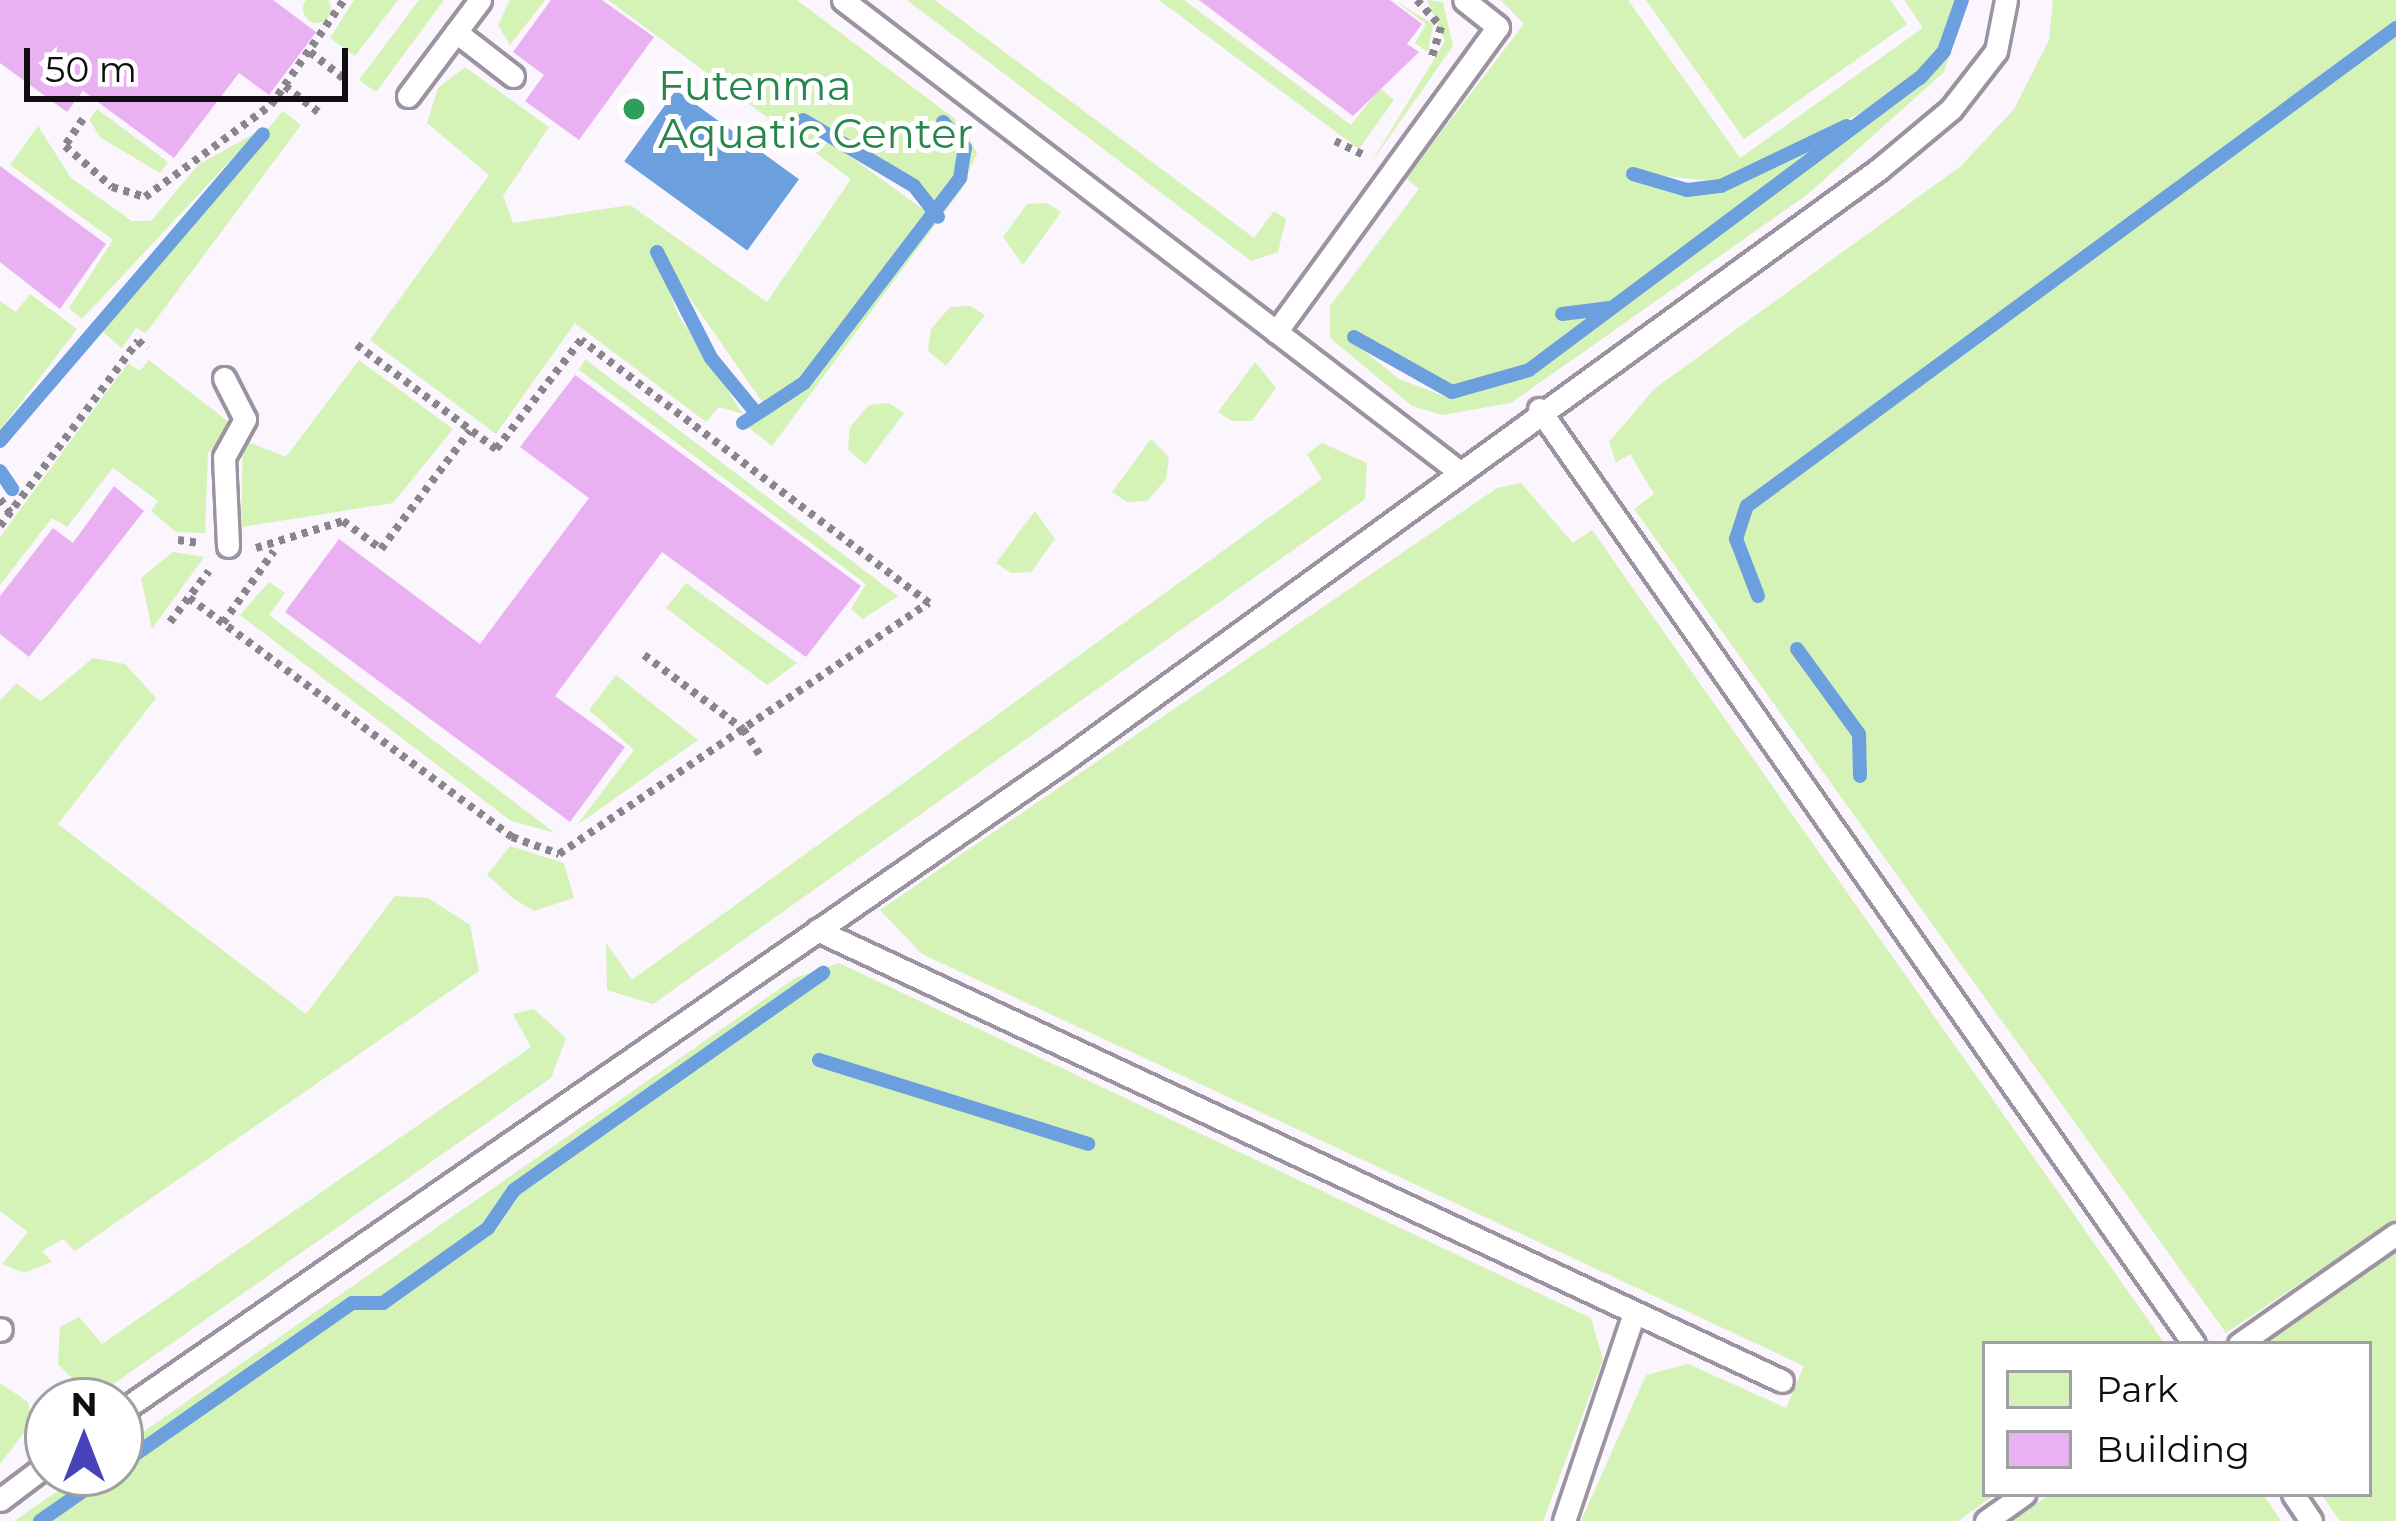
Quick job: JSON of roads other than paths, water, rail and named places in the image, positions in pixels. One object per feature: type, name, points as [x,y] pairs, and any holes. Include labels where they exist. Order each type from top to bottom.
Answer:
[{"type":"lane","points":[[408,96],[480,0]]},
{"type":"lane","points":[[843,0],[1457,470]]},
{"type":"lane","points":[[1276,332],[1498,26],[1464,0]]},
{"type":"lane","points":[[144,1395],[817,930],[1951,109],[1996,51],[2006,0]]},
{"type":"lane","points":[[456,32],[513,76]]},
{"type":"lane","points":[[224,378],[245,419],[224,457],[228,546]]},
{"type":"lane","points":[[1539,409],[2192,1341]]},
{"type":"lane","points":[[817,930],[1633,1316],[1782,1381]]},
{"type":"lane","points":[[2243,1341],[2396,1234]]},
{"type":"lane","points":[[1564,1521],[1633,1316]]},
{"type":"lane","points":[[1986,1521],[2020,1497]]},
{"type":"water","points":[[676,90],[799,179],[747,251],[624,161]]},
{"type":"waterway","points":[[1354,337],[1452,392],[1529,370],[1920,78],[1944,51],[1962,0]]},
{"type":"waterway","points":[[1758,596],[1736,539],[1747,506],[2396,28]]},
{"type":"waterway","points":[[803,120],[914,186],[938,217]]},
{"type":"waterway","points":[[743,423],[804,383],[960,178],[965,148],[943,122]]},
{"type":"waterway","points":[[1633,174],[1687,190],[1721,186],[1846,126]]},
{"type":"waterway","points":[[0,441],[263,134]]},
{"type":"waterway","points":[[657,252],[711,358],[757,414]]},
{"type":"waterway","points":[[1562,314],[1610,308]]},
{"type":"waterway","points":[[0,471],[12,489]]},
{"type":"waterway","points":[[1797,649],[1859,734],[1860,776]]},
{"type":"waterway","points":[[144,1448],[352,1303],[383,1303],[488,1228],[514,1190],[823,973]]},
{"type":"waterway","points":[[819,1060],[1088,1144]]},
{"type":"waterway","points":[[40,1521],[74,1497]]},
{"type":"place","name":"Futenma Aquatic Center","points":[[634,109]]}]
